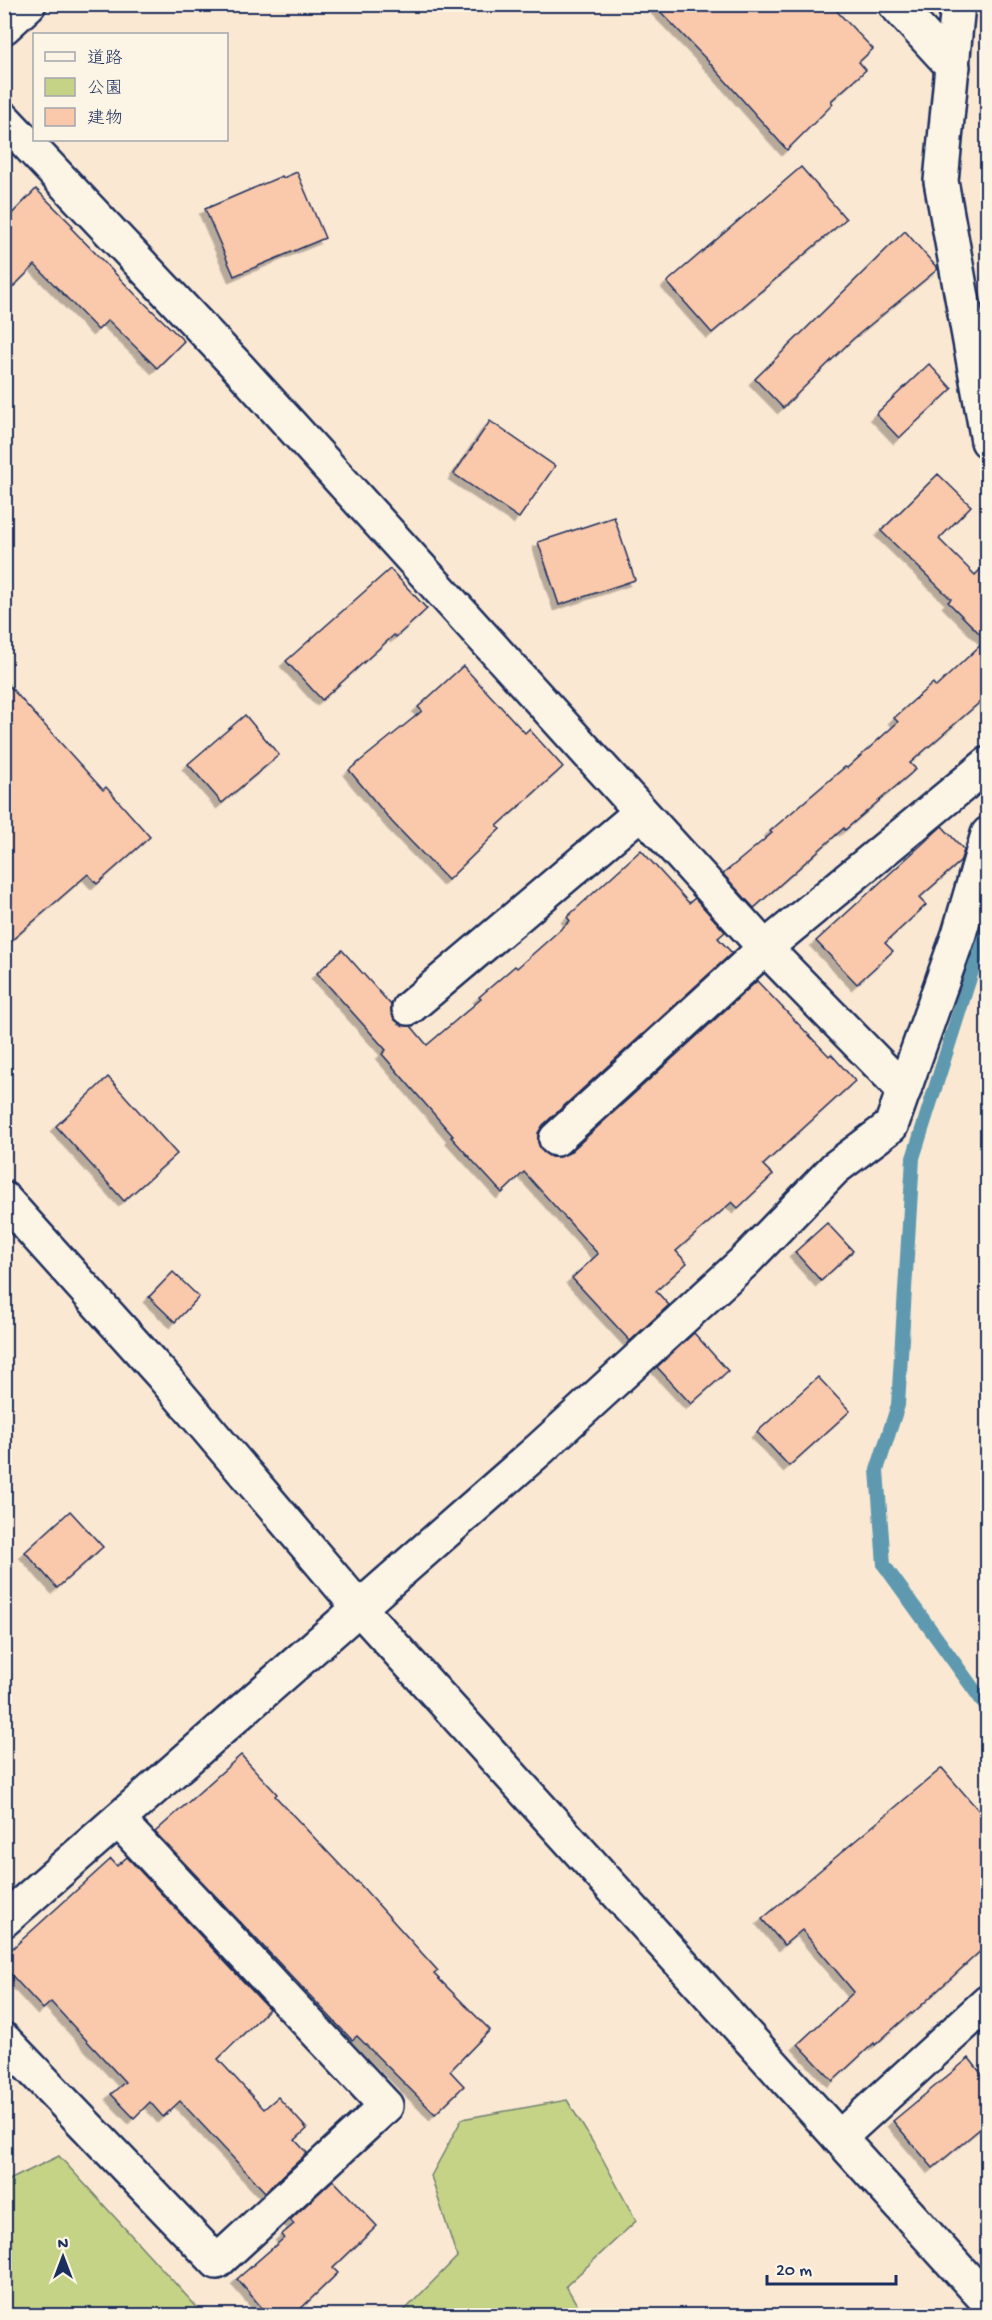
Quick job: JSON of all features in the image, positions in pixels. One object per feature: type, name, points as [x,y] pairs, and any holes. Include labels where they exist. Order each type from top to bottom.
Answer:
[{"type":"street","points":[[4,27],[29,4]]},
{"type":"street","points":[[895,4],[953,67]]},
{"type":"street","points":[[958,4],[940,181],[987,441]]},
{"type":"street","points":[[4,119],[238,367],[765,948],[904,1090]]},
{"type":"street","points":[[556,1139],[765,948],[987,764]]},
{"type":"street","points":[[409,1008],[640,812]]},
{"type":"street","points":[[4,1920],[541,1448],[736,1269],[835,1168],[891,1126],[959,934],[987,834]]},
{"type":"street","points":[[4,1199],[162,1375],[360,1609],[987,2302]]},
{"type":"street","points":[[4,2040],[217,2262],[386,2106],[118,1820]]},
{"type":"street","points":[[839,2138],[987,2002]]},
{"type":"green space","points":[[567,2100],[600,2154],[636,2221],[566,2286],[583,2315],[400,2315],[457,2257],[431,2176],[462,2119]]},
{"type":"green space","points":[[59,2156],[204,2315],[5,2315],[5,2182]]},
{"type":"building","points":[[653,4],[830,4],[873,49],[859,62],[866,70],[831,101],[833,104],[787,150],[707,60]]},
{"type":"building","points":[[801,167],[846,219],[712,333],[667,282]]},
{"type":"building","points":[[297,172],[325,238],[234,276],[205,209],[282,176],[283,178]]},
{"type":"building","points":[[36,189],[135,294],[184,341],[157,368],[108,320],[98,330],[35,265],[4,296],[4,222]]},
{"type":"building","points":[[905,231],[938,269],[853,339],[783,408],[755,379]]},
{"type":"building","points":[[929,364],[952,389],[899,438],[876,414]]},
{"type":"building","points":[[490,421],[555,466],[519,518],[454,474]]},
{"type":"building","points":[[938,474],[971,506],[939,539],[975,575],[987,563],[987,696],[910,763],[916,769],[845,830],[844,828],[754,908],[723,874],[772,833],[770,831],[845,767],[847,768],[898,722],[894,718],[933,683],[936,687],[986,640],[948,602],[951,599],[881,531]]},
{"type":"building","points":[[614,517],[635,580],[559,605],[538,542]]},
{"type":"building","points":[[390,569],[427,609],[396,637],[394,635],[322,700],[286,661]]},
{"type":"building","points":[[463,666],[525,733],[529,729],[563,767],[497,826],[500,829],[448,880],[392,822],[349,770],[422,711],[418,707]]},
{"type":"building","points":[[4,680],[103,790],[106,787],[150,837],[97,884],[88,874],[4,947]]},
{"type":"building","points":[[245,715],[279,755],[222,803],[188,764]]},
{"type":"building","points":[[942,826],[964,850],[960,862],[919,898],[926,905],[885,943],[893,951],[857,984],[816,941]]},
{"type":"building","points":[[641,850],[689,903],[695,898],[725,932],[718,938],[732,953],[543,1125],[538,1133],[538,1142],[543,1152],[551,1157],[569,1153],[757,981],[855,1081],[763,1165],[773,1175],[738,1208],[732,1202],[676,1251],[687,1263],[656,1291],[669,1305],[630,1341],[572,1278],[598,1254],[524,1172],[502,1193],[451,1137],[453,1136],[382,1054],[386,1050],[317,973],[342,950],[391,1005],[391,1012],[395,1020],[402,1025],[411,1026],[427,1045],[481,999],[479,997],[515,966],[517,968],[570,921],[567,917]]},
{"type":"building","points":[[108,1077],[177,1154],[124,1201],[56,1126]]},
{"type":"building","points":[[827,1223],[853,1251],[821,1281],[795,1252]]},
{"type":"building","points":[[173,1272],[199,1297],[175,1322],[149,1297]]},
{"type":"building","points":[[694,1333],[728,1371],[691,1404],[657,1367]]},
{"type":"building","points":[[818,1377],[850,1411],[789,1466],[757,1432]]},
{"type":"building","points":[[70,1511],[103,1547],[57,1588],[25,1552]]},
{"type":"building","points":[[241,1755],[277,1794],[275,1796],[357,1881],[438,1971],[434,1974],[490,2030],[450,2071],[464,2086],[435,2114],[357,2036],[352,2040],[155,1832]]},
{"type":"building","points":[[942,1768],[987,1820],[987,1945],[912,2014],[875,2045],[874,2043],[833,2081],[798,2044],[854,1992],[802,1930],[784,1945],[762,1919]]},
{"type":"building","points":[[127,1857],[269,2009],[218,2059],[264,2109],[278,2097],[307,2129],[295,2140],[307,2153],[265,2192],[180,2101],[163,2117],[150,2102],[134,2118],[111,2094],[125,2082],[51,2002],[43,2009],[4,1967],[4,1956],[111,1859],[117,1866]]},
{"type":"building","points":[[969,2058],[987,2081],[987,2123],[933,2168],[893,2121]]},
{"type":"building","points":[[333,2180],[377,2226],[333,2268],[338,2273],[293,2316],[269,2316],[237,2279],[284,2238],[281,2235],[294,2224],[290,2220]]},
{"type":"waterway","points":[[988,921],[913,1158],[898,1405],[877,1470],[884,1565],[988,1709]]}]
